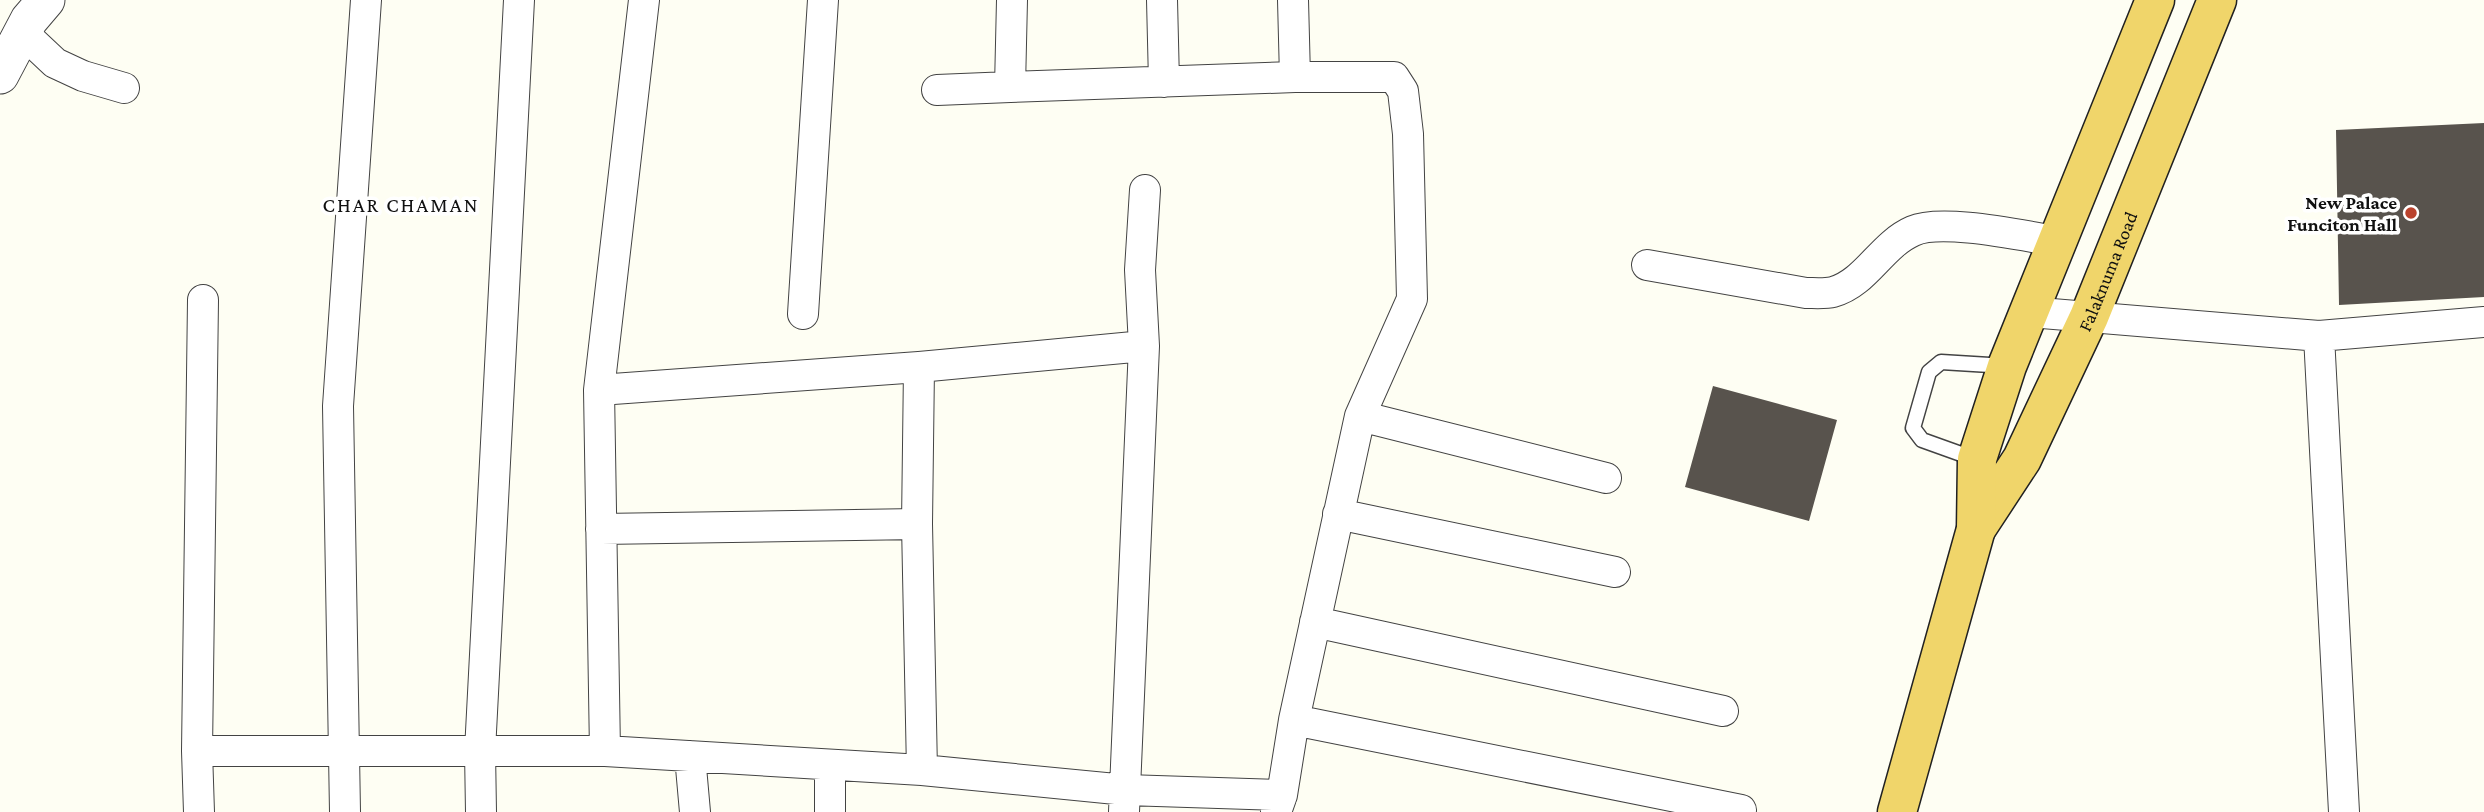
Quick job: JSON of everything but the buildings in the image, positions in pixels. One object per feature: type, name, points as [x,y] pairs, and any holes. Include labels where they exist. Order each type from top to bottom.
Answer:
[{"type":"highway","name":"Falaknuma Road","points":[[1897,812],[1976,529],[1977,459],[2007,366],[2155,0]]},
{"type":"highway","name":"Falaknuma Road","points":[[1976,529],[2022,459],[2089,317],[2217,0]]},
{"type":"street","points":[[345,812],[338,405],[366,0]]},
{"type":"street","points":[[481,812],[481,751],[519,0]]},
{"type":"street","points":[[605,751],[599,390],[644,0]]},
{"type":"street","points":[[803,314],[823,0]]},
{"type":"street","points":[[1010,87],[1012,0]]},
{"type":"street","points":[[1162,0],[1164,82]]},
{"type":"street","points":[[1293,0],[1295,77]]},
{"type":"street","points":[[0,75],[24,14]]},
{"type":"street","points":[[24,14],[55,63],[83,76],[124,88]]},
{"type":"street","points":[[197,751],[605,751],[922,770],[1125,801],[1279,804],[1294,720],[1360,416],[1412,299],[1408,134],[1403,91],[1394,77],[1295,77],[937,90]]},
{"type":"street","points":[[1125,801],[1144,346],[1140,270],[1145,190]]},
{"type":"street","points":[[1647,265],[1806,293],[1832,293],[1852,284],[1890,244],[1915,230],[1945,226],[2056,241]]},
{"type":"street","points":[[199,812],[197,751],[203,300]]},
{"type":"street","points":[[2029,312],[2319,336],[2484,322]]},
{"type":"street","points":[[2319,336],[2344,812]]},
{"type":"street","points":[[599,390],[919,367],[1144,346]]},
{"type":"street","points":[[919,367],[917,524],[922,770]]},
{"type":"street","points":[[1360,416],[1606,478]]},
{"type":"street","points":[[1338,514],[1615,572]]},
{"type":"street","points":[[601,529],[917,524]]},
{"type":"street","points":[[1315,622],[1723,711]]},
{"type":"street","points":[[1294,720],[1741,810]]},
{"type":"street","points":[[690,756],[695,812]]},
{"type":"street","points":[[830,765],[830,812]]},
{"type":"lane","points":[[1977,459],[1922,440],[1913,428],[1929,372],[1941,362],[2007,366]]},
{"type":"place","name":"New Palace Funciton Hall","points":[[2411,213]]},
{"type":"district","name":"CHAR CHAMAN","points":[[401,205]]}]
